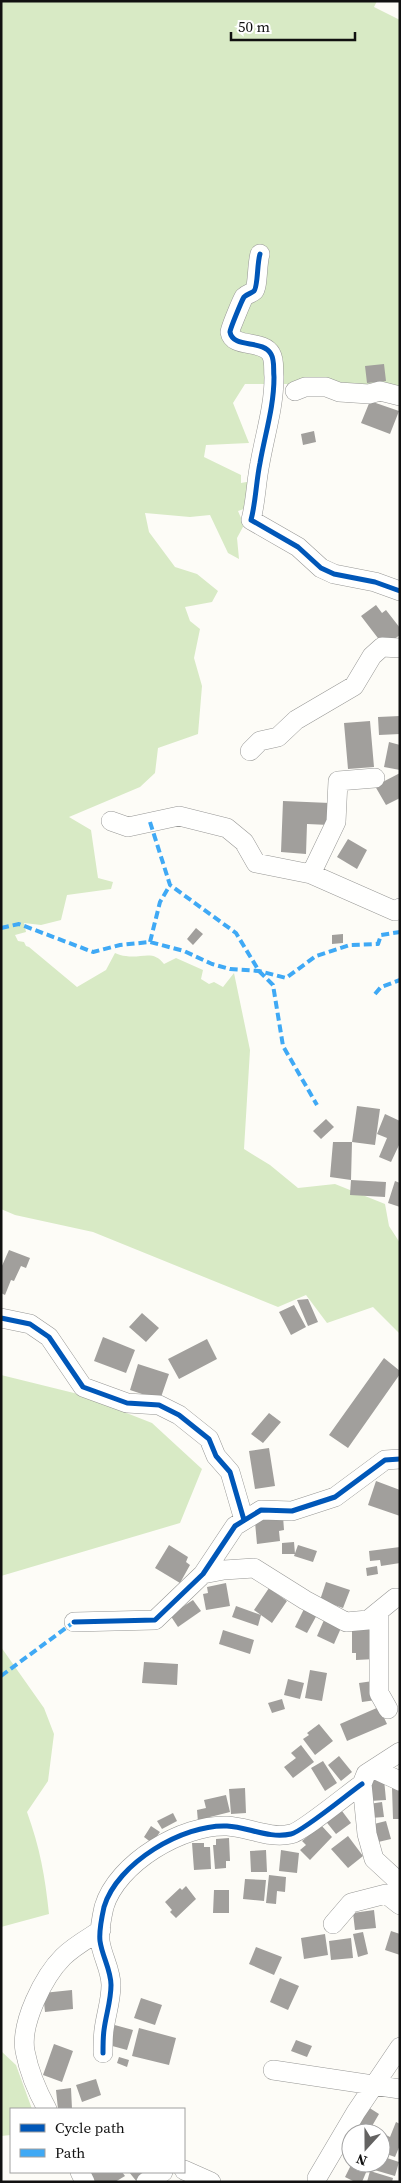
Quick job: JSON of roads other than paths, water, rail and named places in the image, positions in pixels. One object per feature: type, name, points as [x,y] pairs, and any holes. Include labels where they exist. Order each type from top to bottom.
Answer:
[{"type":"street","points":[[260,254],[256,266],[258,283],[254,291],[244,297],[239,311],[230,324],[232,337],[238,341],[263,347],[270,352],[274,360],[274,394],[268,430],[260,460],[251,520],[298,547],[321,568],[334,574],[375,582],[400,592]]},
{"type":"street","points":[[295,391],[305,387],[326,388],[339,392],[369,394],[380,391],[400,396]]},
{"type":"street","points":[[250,751],[260,741],[278,737],[296,720],[354,686],[372,656],[382,647],[400,648]]},
{"type":"street","points":[[311,874],[336,822],[338,781],[375,778]]},
{"type":"street","points":[[111,821],[128,827],[179,816],[227,828],[244,842],[256,863],[311,874],[395,911],[400,908]]},
{"type":"street","points":[[1,1318],[30,1324],[49,1337],[83,1387],[127,1403],[159,1405],[178,1415],[209,1439],[216,1456],[230,1472],[244,1520]]},
{"type":"street","points":[[74,1622],[155,1620],[203,1574],[235,1526],[244,1520],[261,1510],[292,1511],[335,1497],[384,1460],[400,1459]]},
{"type":"street","points":[[203,1574],[224,1570],[254,1568],[305,1600],[346,1622],[368,1620],[395,1598],[400,1598]]},
{"type":"street","points":[[379,1611],[379,1693],[388,1709]]},
{"type":"street","points":[[400,1752],[366,1774],[362,1784],[367,1834],[374,1859],[400,1883]]},
{"type":"street","points":[[374,1769],[400,1781]]},
{"type":"street","points":[[103,2053],[104,2030],[111,1999],[111,1982],[100,1940],[104,1906],[117,1883],[129,1870],[162,1842],[190,1831],[227,1826],[278,1836],[293,1834],[362,1784]]},
{"type":"street","points":[[333,1924],[351,1903],[386,1894],[400,1905]]},
{"type":"street","points":[[46,2108],[33,2083],[24,2050],[26,2030],[34,2004],[46,1976],[64,1956],[101,1930]]},
{"type":"street","points":[[317,2182],[333,2151],[400,2047]]},
{"type":"street","points":[[273,2070],[400,2089]]},
{"type":"street","points":[[185,2170],[211,2182]]},
{"type":"street","points":[[146,2182],[161,2173]]}]
